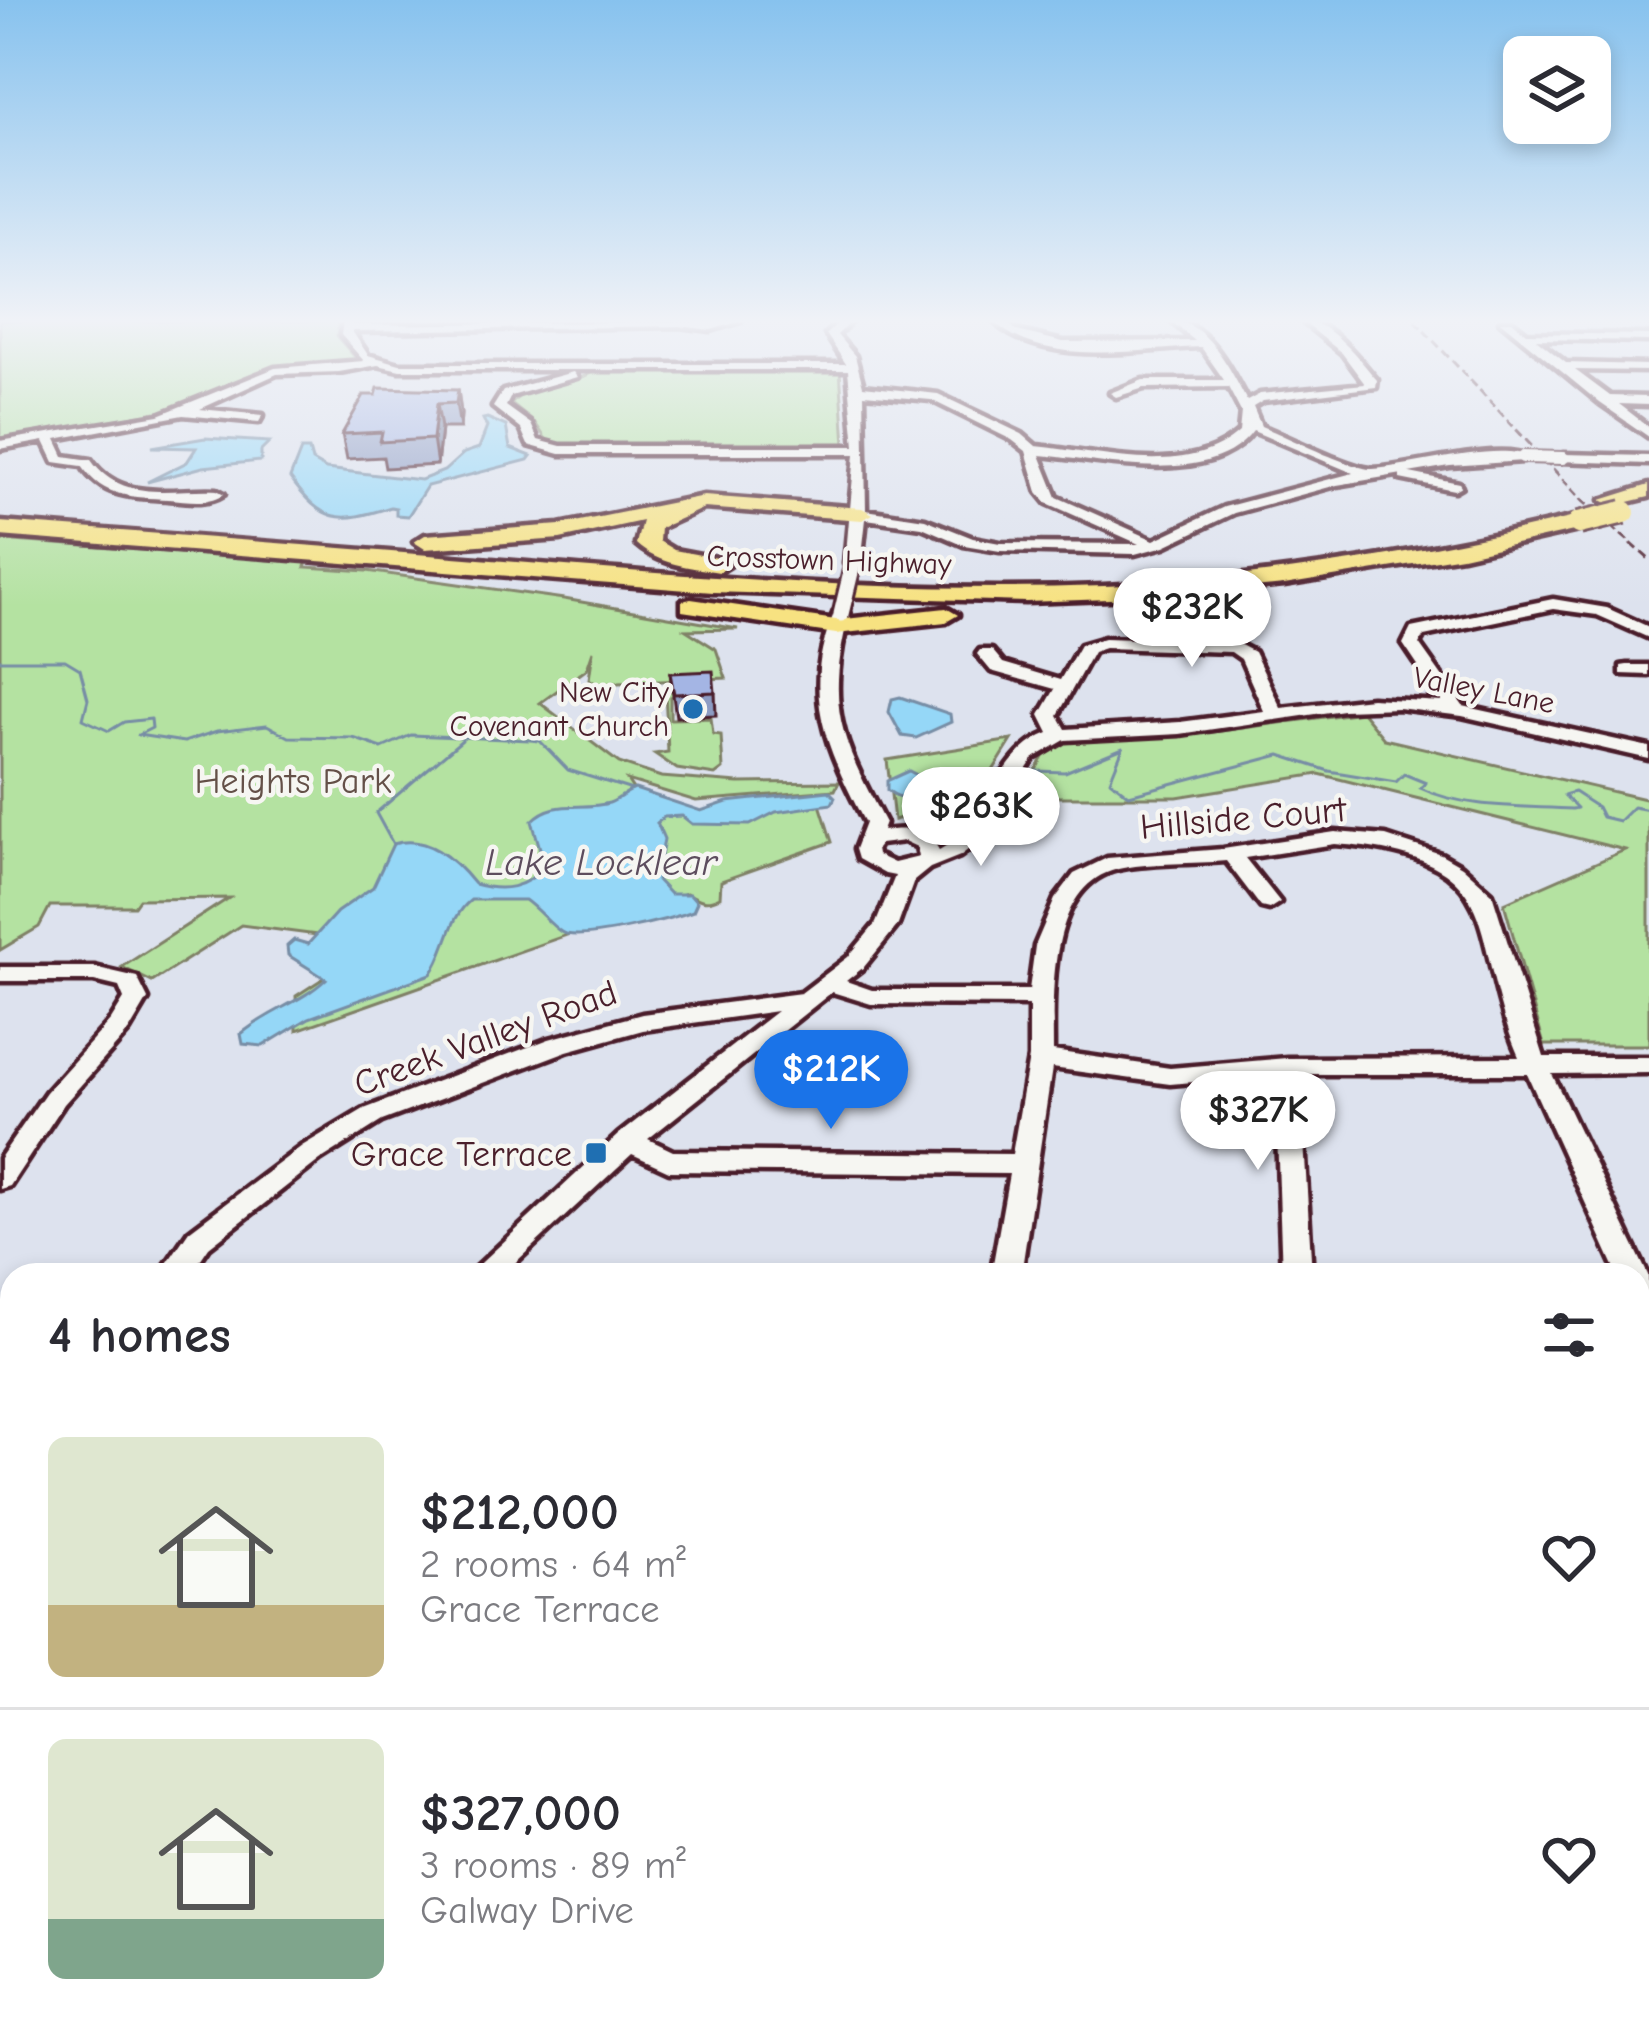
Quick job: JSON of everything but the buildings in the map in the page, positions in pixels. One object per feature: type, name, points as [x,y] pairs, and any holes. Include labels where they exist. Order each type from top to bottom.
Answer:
[{"type":"highway","name":"Crosstown Highway","points":[[0,529],[874,596],[1105,593],[1278,579],[1426,558],[1618,506],[1649,491]]},
{"type":"highway","points":[[200,532],[454,542],[560,532],[704,502],[862,514]]},
{"type":"highway","points":[[862,514],[703,506],[657,520],[646,538],[668,556],[692,562],[950,581]]},
{"type":"highway","name":"Crosstown Highway","points":[[1618,506],[1649,506]]},
{"type":"highway","name":"Crosstown Highway","points":[[0,517],[743,573],[950,581],[1108,578],[1275,565],[1574,517]]},
{"type":"highway","points":[[260,549],[838,620],[1278,579]]},
{"type":"street","points":[[0,445],[160,416]]},
{"type":"street","points":[[206,416],[259,418]]},
{"type":"street","points":[[511,416],[527,427],[533,442],[560,450],[861,450]]},
{"type":"street","points":[[858,416],[862,514],[824,681],[827,726],[875,824],[870,854],[882,886],[887,926]]},
{"type":"street","points":[[973,416],[1017,437],[1032,450],[1052,500],[1155,546]]},
{"type":"street","points":[[1032,450],[1122,463],[1184,459],[1219,451],[1241,438],[1247,416],[1265,434],[1373,476]]},
{"type":"street","points":[[49,438],[59,459],[86,464],[99,484],[130,493],[172,495]]},
{"type":"street","points":[[862,514],[925,523],[969,542],[1000,547],[1155,546],[1222,512],[1373,476],[1466,460],[1649,460]]},
{"type":"street","points":[[1397,472],[1454,486]]},
{"type":"street","points":[[1585,607],[1592,587]]},
{"type":"street","points":[[1458,712],[1411,644],[1412,635],[1539,606],[1585,607],[1649,633]]},
{"type":"street","points":[[870,854],[903,870],[972,841],[1024,758],[1041,743],[1062,735],[1048,720],[1086,649],[1094,645],[1235,647],[1248,656],[1276,716]]},
{"type":"street","points":[[986,654],[997,667],[1066,687]]},
{"type":"street","points":[[1627,670],[1649,670]]},
{"type":"street","name":"Valley Lane","points":[[1062,735],[1189,728],[1373,703],[1458,712],[1649,753]]},
{"type":"street","points":[[496,1263],[628,1141],[856,962],[887,926],[904,878],[924,863],[930,848],[862,794]]},
{"type":"street","points":[[870,854],[881,836],[962,833],[988,816]]},
{"type":"street","name":"Hillside Court","points":[[1008,1263],[1041,1058],[1046,946],[1054,922],[1082,879],[1135,858],[1231,854],[1313,840],[1360,839],[1410,849],[1455,870],[1484,898],[1535,1065],[1627,1263]]},
{"type":"street","points":[[1231,854],[1269,902]]},
{"type":"street","points":[[0,974],[121,978],[135,988],[136,999],[120,1025],[56,1098],[0,1179]]},
{"type":"street","points":[[816,992],[1042,998]]},
{"type":"street","name":"Creek Valley Road","points":[[182,1263],[199,1238],[311,1153],[373,1114],[558,1046],[642,1022],[816,992]]},
{"type":"street","points":[[1041,1058],[1170,1076],[1287,1066],[1649,1065]]},
{"type":"street","points":[[1287,1066],[1296,1263]]},
{"type":"street","points":[[628,1141],[669,1161],[1024,1164]]},
{"type":"green space","points":[[0,416],[136,416],[0,440]]},
{"type":"green space","points":[[526,416],[843,416],[845,445],[567,445],[548,442]]},
{"type":"green space","name":"Heights Park","points":[[0,540],[307,562],[305,567],[367,571],[564,599],[738,629],[686,630],[716,649],[726,678],[596,684],[589,679],[593,651],[587,669],[540,703],[619,763],[661,777],[739,783],[839,782],[835,790],[696,801],[627,780],[633,789],[696,816],[818,798],[832,842],[721,881],[720,897],[702,900],[686,893],[297,1030],[296,996],[378,943],[241,925],[152,982],[122,967],[229,898],[139,899],[134,906],[50,906],[39,927],[0,950]]},
{"type":"green space","points":[[702,688],[712,694],[670,697],[670,719],[711,718],[713,734],[721,735],[723,769],[715,775],[677,769],[655,754],[668,752],[665,691]]},
{"type":"green space","points":[[1362,712],[1384,739],[1649,800],[1649,1045],[1544,1045],[1504,903],[1625,850],[1319,774],[1177,797],[1021,797],[1044,755],[1060,741],[1198,734]]},
{"type":"green space","points":[[1012,740],[976,798],[894,820],[887,760]]},
{"type":"water","points":[[483,419],[506,426],[510,448],[531,456],[528,460],[427,486],[408,516],[396,515],[396,508],[391,507],[358,516],[333,516],[312,504],[290,478],[301,450],[309,450],[312,461],[326,469],[421,480],[479,448],[487,427]]},
{"type":"water","points":[[205,438],[270,442],[261,451],[261,461],[203,467],[147,482],[187,462],[196,448],[152,447]]},
{"type":"water","points":[[900,697],[950,714],[951,722],[916,738],[902,736],[889,712],[892,699]]},
{"type":"water","points":[[970,769],[980,775],[934,799],[911,800],[887,790],[887,781],[909,771],[921,777]]},
{"type":"water","name":"Lake Locklear","points":[[635,789],[701,811],[727,802],[829,791],[835,797],[832,804],[776,812],[750,825],[692,824],[682,816],[664,817],[657,823],[664,839],[657,880],[670,894],[690,894],[697,902],[693,911],[625,929],[570,935],[525,900],[471,900],[457,916],[431,974],[309,1018],[263,1046],[243,1044],[241,1034],[326,979],[288,955],[287,946],[294,940],[308,944],[337,912],[373,887],[393,844],[428,846],[449,858],[474,884],[513,887],[545,866],[532,821],[559,807],[609,803]]},
{"type":"waterway","points":[[0,660],[65,660],[80,669],[88,699],[83,719],[109,731],[124,722],[151,719],[152,728],[138,735],[184,742],[217,731],[267,725],[289,737],[353,738],[382,748],[411,735],[540,741],[568,770],[632,790]]},
{"type":"waterway","points":[[393,844],[376,813],[462,740]]},
{"type":"waterway","points":[[1036,771],[1065,772],[1123,748],[1110,780],[1129,795],[1280,755],[1329,771],[1396,782],[1404,774],[1426,783],[1420,788],[1437,795],[1475,803],[1572,809],[1577,808],[1564,795],[1574,792],[1597,807],[1602,817],[1619,821],[1633,807],[1649,810]]},
{"type":"waterway","points":[[975,777],[1005,769]]},
{"type":"railway","points":[[1504,416],[1583,501],[1649,559]]},
{"type":"place","name":"New City Covenant Church","points":[[693,709]]},
{"type":"place","name":"Grace Terrace","points":[[596,1153]]}]
